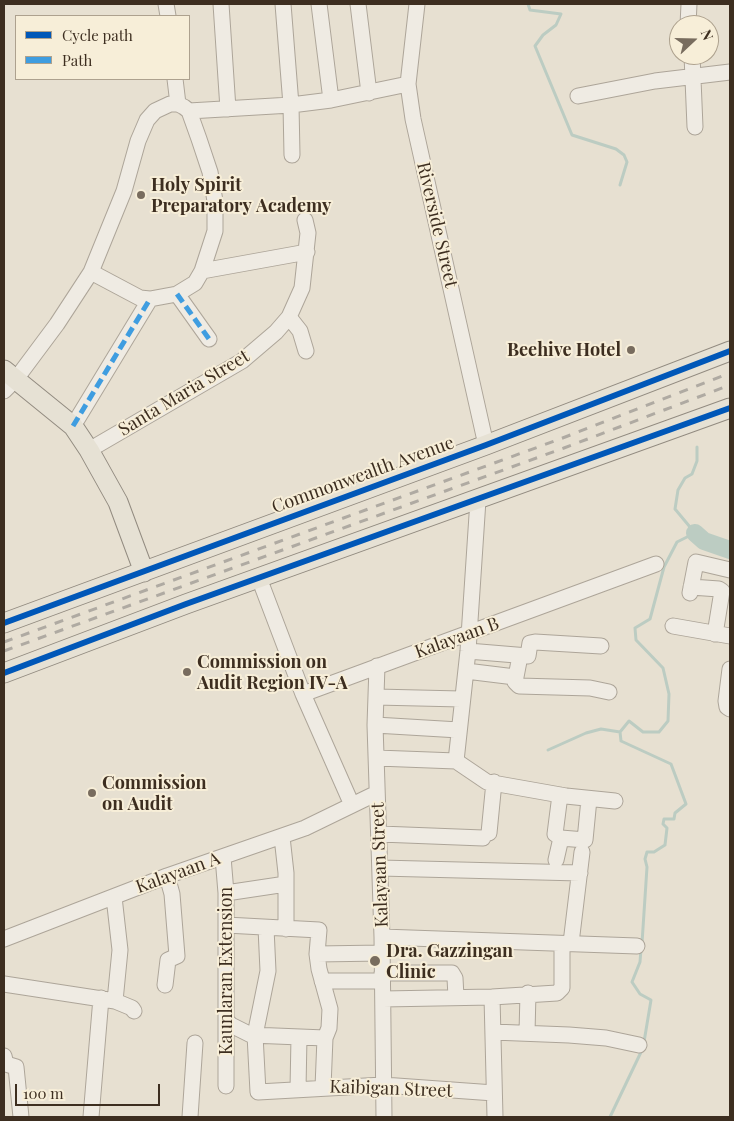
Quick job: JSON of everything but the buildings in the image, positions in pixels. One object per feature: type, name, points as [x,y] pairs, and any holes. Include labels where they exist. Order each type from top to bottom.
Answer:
[{"type":"main road","name":"Commonwealth Avenue","points":[[4,623],[486,445],[730,351]]},
{"type":"main road","points":[[8,380],[73,426],[89,450],[118,502],[144,572]]},
{"type":"main road","points":[[4,673],[259,578],[730,408]]},
{"type":"street","points":[[221,4],[228,109]]},
{"type":"street","points":[[283,4],[292,105],[292,155]]},
{"type":"street","points":[[320,4],[331,100]]},
{"type":"street","points":[[358,4],[369,93]]},
{"type":"street","name":"Riverside Street","points":[[417,4],[408,84],[418,146],[450,274],[481,431],[486,445]]},
{"type":"street","points":[[692,65],[695,127]]},
{"type":"street","points":[[578,96],[655,81],[730,72]]},
{"type":"street","points":[[91,272],[140,298],[150,300],[178,294],[195,283],[202,271],[215,231],[215,201],[210,172],[183,108],[175,80]]},
{"type":"street","points":[[8,380],[57,324],[91,272],[124,191],[138,141],[147,120],[161,107],[228,109],[292,105],[331,100],[408,84]]},
{"type":"street","name":"Santa Maria Street","points":[[89,450],[242,361],[276,332],[289,317],[302,288],[308,233],[305,220]]},
{"type":"street","points":[[202,271],[307,252]]},
{"type":"street","points":[[178,294],[209,339]]},
{"type":"street","points":[[73,426],[150,300]]},
{"type":"street","points":[[289,317],[300,331],[306,351]]},
{"type":"street","points":[[456,761],[461,699],[468,651],[478,500]]},
{"type":"street","points":[[673,626],[723,635],[725,601],[721,589],[691,590],[696,562],[730,570]]},
{"type":"street","name":"Kalayaan B","points":[[304,694],[656,564]]},
{"type":"street","points":[[259,578],[304,694],[352,805]]},
{"type":"street","points":[[468,651],[528,656],[530,643],[535,642],[601,646]]},
{"type":"street","points":[[520,656],[515,677],[515,682],[519,686],[582,687],[609,692]]},
{"type":"street","points":[[377,666],[375,725],[377,793]]},
{"type":"street","points":[[730,669],[726,701],[727,707],[730,709]]},
{"type":"street","points":[[466,671],[515,677]]},
{"type":"street","points":[[376,697],[461,699]]},
{"type":"street","points":[[375,725],[459,730]]},
{"type":"street","points":[[377,758],[456,761],[487,782],[560,795],[615,801]]},
{"type":"street","points":[[380,834],[486,836],[494,782]]},
{"type":"street","name":"Kalayaan A","points":[[4,939],[167,876],[282,837],[377,793]]},
{"type":"street","name":"Kalayaan Street","points":[[377,793],[380,834],[384,1117]]},
{"type":"street","points":[[560,795],[555,834],[561,838],[585,840],[589,799]]},
{"type":"street","points":[[282,837],[286,884],[286,929]]},
{"type":"street","points":[[556,860],[561,838]]},
{"type":"street","points":[[383,999],[492,997],[557,992],[561,990],[566,944],[580,873],[582,852]]},
{"type":"street","name":"Kaunlaran Extension","points":[[223,857],[226,893],[226,1086]]},
{"type":"street","points":[[380,868],[580,873]]},
{"type":"street","points":[[165,985],[168,960],[177,956],[172,894],[167,876]]},
{"type":"street","points":[[226,893],[286,884]]},
{"type":"street","points":[[91,1117],[108,1000],[120,950],[114,897]]},
{"type":"street","points":[[226,925],[319,930],[317,954],[330,1009],[329,1028],[325,1038],[323,1087]]},
{"type":"street","points":[[255,1035],[268,971],[266,928]]},
{"type":"street","points":[[382,937],[637,946]]},
{"type":"street","points":[[317,954],[382,952]]},
{"type":"street","points":[[322,981],[452,974],[455,978],[456,997]]},
{"type":"street","points":[[4,984],[108,1000],[132,1008],[134,1011]]},
{"type":"street","points":[[527,1033],[528,993]]},
{"type":"street","points":[[492,997],[495,1117]]},
{"type":"street","points":[[226,1020],[243,1032],[255,1035],[325,1038]]},
{"type":"street","points":[[493,1032],[606,1038],[639,1045]]},
{"type":"street","name":"Kaibigan Street","points":[[255,1035],[258,1092],[383,1085],[494,1093]]},
{"type":"street","points":[[298,1089],[300,1037]]},
{"type":"street","points":[[190,1117],[195,1042]]},
{"type":"street","points":[[4,1056],[6,1064],[16,1067],[21,1117]]},
{"type":"waterway","points":[[528,4],[530,10],[561,14],[556,25],[543,35],[535,46],[572,135],[616,149],[624,155],[627,162],[620,185]]},
{"type":"waterway","points":[[642,943],[647,867],[645,859],[647,852],[654,852],[665,845],[667,828],[663,824],[664,819],[674,819],[675,813],[686,804],[671,764],[621,741],[620,732],[629,721],[643,732],[659,732],[668,721],[669,694],[663,668],[636,640],[635,628],[650,619],[664,567],[677,542],[695,533],[675,509],[678,490],[685,478],[692,474],[697,461],[697,447]]},
{"type":"waterway","points":[[695,533],[704,541],[730,550]]},
{"type":"waterway","points":[[548,750],[586,733],[601,729],[620,732]]},
{"type":"waterway","points":[[641,949],[640,962],[632,982],[640,994],[651,1000],[644,1042]]},
{"type":"waterway","points":[[610,1117],[642,1050]]},
{"type":"railway","points":[[4,642],[560,439],[730,373]]},
{"type":"railway","points":[[4,651],[564,448],[730,385]]},
{"type":"marked path","points":[[177,294],[209,339]]},
{"type":"marked path","points":[[73,426],[150,299]]},
{"type":"cycle path","points":[[4,623],[486,445],[730,351]]},
{"type":"cycle path","points":[[4,673],[186,604],[730,408]]},
{"type":"place","name":"Holy Spirit Preparatory Academy","points":[[141,195]]},
{"type":"place","name":"Beehive Hotel","points":[[631,350]]},
{"type":"place","name":"Commission on Audit Region IV-A","points":[[187,672]]},
{"type":"place","name":"Commission on Audit","points":[[92,793]]},
{"type":"place","name":"Dra. Gazzingan Clinic","points":[[375,961]]}]
